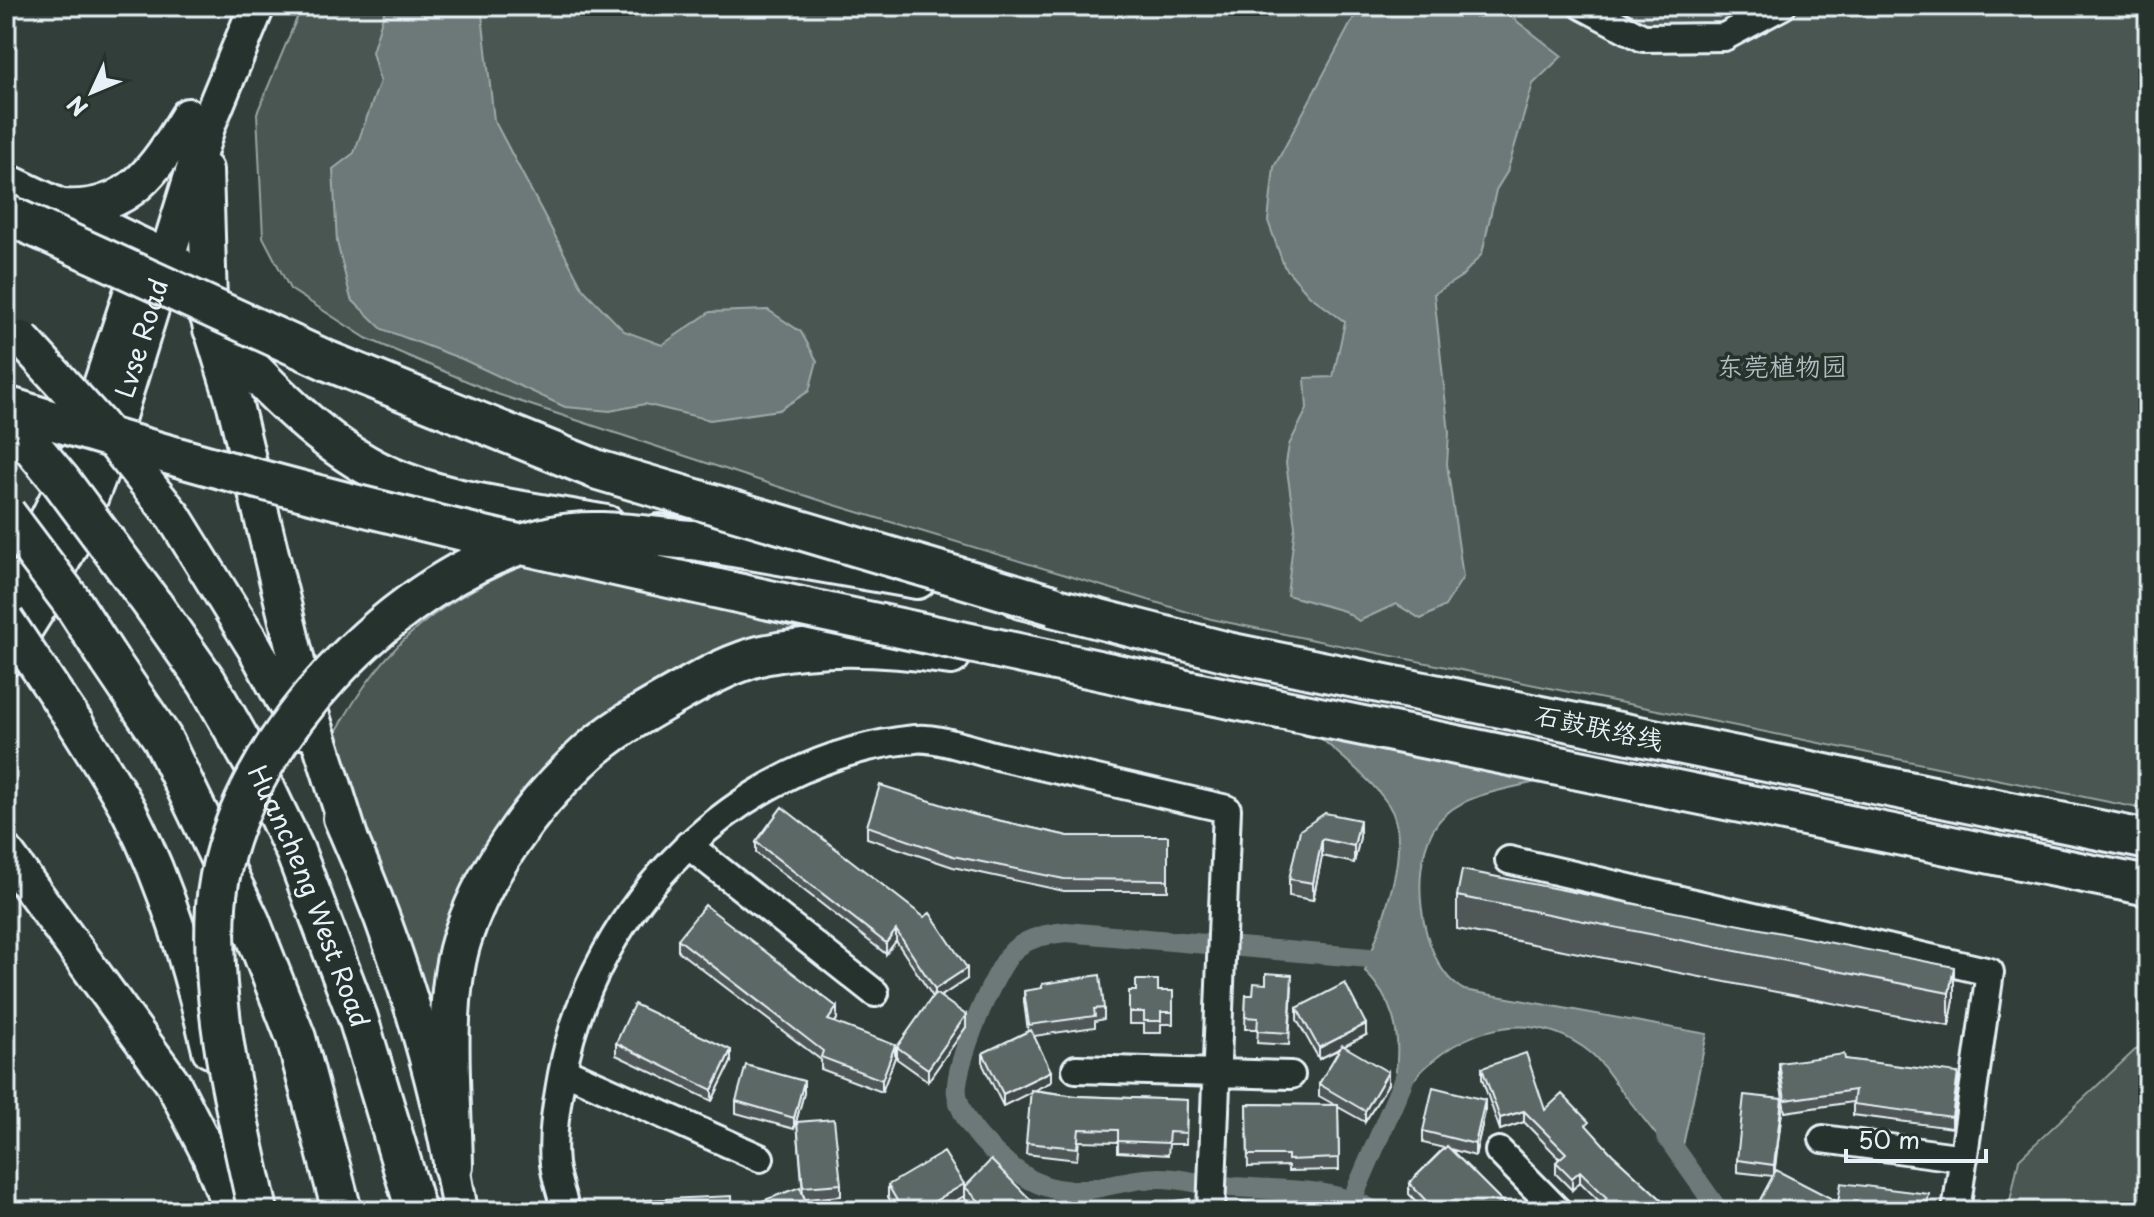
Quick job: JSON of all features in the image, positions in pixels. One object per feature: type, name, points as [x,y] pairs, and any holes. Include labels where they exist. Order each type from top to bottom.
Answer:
[{"type":"highway","points":[[6,214],[328,361],[598,470],[1053,605]]},
{"type":"highway","points":[[213,329],[297,413],[374,469],[425,489],[1053,605]]},
{"type":"highway","points":[[11,418],[545,551],[1177,687]]},
{"type":"highway","name":"Huancheng West Road","points":[[11,418],[61,481],[207,682],[254,765],[295,851],[358,1018],[416,1211]]},
{"type":"highway","points":[[6,514],[72,602],[162,738],[250,921],[296,1038],[342,1211]]},
{"type":"highway","points":[[258,1211],[226,1059],[215,969],[217,903],[225,848],[237,817],[285,730],[361,642],[458,574],[509,547],[554,535],[589,532],[691,540]]},
{"type":"highway","name":"石鼓联络线","points":[[1053,605],[1228,652],[2148,840]]},
{"type":"highway","points":[[453,1166],[451,1016],[461,942],[490,877],[535,810],[581,758],[641,714],[714,673],[763,655],[814,649],[899,647],[1177,687]]},
{"type":"highway","name":"石鼓联络线","points":[[1177,687],[2148,886]]},
{"type":"main road","name":"Lvse Road","points":[[6,659],[42,602],[77,532],[102,468],[157,252],[232,6]]},
{"type":"main road","name":"Lvse Road","points":[[198,120],[257,6]]},
{"type":"main road","points":[[61,207],[88,209],[121,197],[148,177],[198,120]]},
{"type":"main road","points":[[198,120],[213,329]]},
{"type":"main road","points":[[6,181],[176,262],[195,283],[213,329],[304,691],[351,840]]},
{"type":"main road","name":"Lvse Road","points":[[6,605],[77,458],[157,252]]},
{"type":"main road","points":[[14,330],[100,425],[174,517],[284,700],[351,840],[391,937],[453,1166],[460,1211]]},
{"type":"main road","points":[[6,620],[76,724],[130,813],[167,900],[191,969],[244,1211]]},
{"type":"main road","points":[[6,853],[173,1083],[210,1156],[232,1211]]},
{"type":"lane","points":[[1583,6],[1643,38],[1724,37],[1782,6]]},
{"type":"lane","points":[[566,1211],[554,1164],[557,1102],[563,1070],[588,984],[617,930],[653,880],[688,845],[746,800],[800,771],[858,750],[918,738],[1227,809],[1211,1211]]},
{"type":"lane","points":[[688,845],[875,993]]},
{"type":"lane","points":[[1509,860],[1990,972],[1956,1211]]},
{"type":"lane","points":[[1076,1069],[1291,1075]]},
{"type":"lane","points":[[563,1070],[760,1158]]},
{"type":"lane","points":[[1823,1139],[1964,1158]]},
{"type":"lane","points":[[1499,1151],[1558,1211]]},
{"type":"green space","name":"东莞植物园","points":[[302,6],[2148,6],[2148,810],[1211,619],[828,503],[497,394],[366,338],[290,289],[263,237],[257,113]]},
{"type":"green space","points":[[527,564],[841,632],[722,651],[667,675],[615,707],[570,747],[434,1026],[407,932],[328,747],[366,684],[409,635],[460,597]]},
{"type":"green space","points":[[2148,1038],[2148,1211],[2008,1211],[2019,1159]]},
{"type":"shaded area","points":[[386,6],[481,6],[494,120],[583,289],[624,331],[662,345],[710,312],[768,310],[801,332],[817,361],[809,391],[779,410],[710,420],[645,404],[610,411],[565,407],[462,359],[382,329],[351,299],[337,242],[333,169],[354,153],[380,81],[372,52]]},
{"type":"shaded area","points":[[1360,6],[1497,6],[1562,56],[1533,84],[1507,172],[1496,190],[1482,254],[1462,276],[1434,294],[1449,433],[1447,464],[1463,577],[1445,606],[1421,619],[1396,604],[1359,621],[1344,611],[1287,595],[1295,526],[1286,463],[1289,445],[1307,409],[1305,378],[1333,377],[1345,322],[1309,295],[1284,266],[1268,221],[1274,167]]},
{"type":"shaded area","points":[[1312,730],[1548,779],[1467,801],[1445,815],[1432,832],[1424,854],[1421,880],[1422,907],[1435,957],[1448,977],[1464,990],[1707,1034],[1679,1164],[1595,1056],[1568,1038],[1544,1030],[1521,1027],[1497,1029],[1453,1047],[1432,1061],[1414,1079],[1396,1071],[1397,1042],[1393,1017],[1375,982],[1365,971],[1386,910],[1397,864],[1396,821],[1388,804],[1371,784]]},
{"type":"building","points":[[880,785],[975,815],[1068,836],[1168,836],[1168,880],[1064,879],[953,856],[867,826]]},
{"type":"building","points":[[782,807],[924,917],[930,913],[967,968],[935,989],[896,930],[886,943],[756,842]]},
{"type":"building","points":[[1325,813],[1360,820],[1354,846],[1322,839],[1313,883],[1289,879],[1300,830]]},
{"type":"building","points":[[1462,870],[1954,967],[1949,993],[1457,896]]},
{"type":"building","points":[[705,905],[837,1007],[828,1020],[895,1045],[882,1080],[821,1057],[823,1051],[678,939]]},
{"type":"building","points":[[1266,973],[1292,975],[1289,1033],[1257,1031],[1258,1018],[1245,1017],[1246,995],[1253,995],[1254,983],[1266,984]]},
{"type":"building","points":[[1100,975],[1104,1008],[1094,1009],[1095,1016],[1029,1025],[1024,991],[1042,988],[1042,984]]},
{"type":"building","points":[[1136,980],[1158,980],[1158,991],[1173,991],[1173,1012],[1161,1012],[1161,1021],[1144,1021],[1144,1012],[1129,1012],[1129,991],[1136,991]]},
{"type":"building","points":[[1345,983],[1366,1024],[1319,1048],[1297,1008]]},
{"type":"building","points":[[935,993],[966,1015],[928,1069],[897,1047]]},
{"type":"building","points":[[634,1004],[731,1050],[712,1090],[616,1043]]},
{"type":"building","points":[[1031,1030],[1051,1071],[1003,1094],[983,1053]]},
{"type":"building","points":[[1342,1045],[1388,1072],[1365,1111],[1319,1084]]},
{"type":"building","points":[[1526,1053],[1545,1110],[1562,1094],[1589,1122],[1586,1125],[1612,1154],[1674,1211],[1602,1211],[1598,1207],[1607,1198],[1580,1171],[1572,1178],[1556,1162],[1566,1153],[1524,1111],[1500,1118],[1482,1068]]},
{"type":"building","points":[[1844,1054],[1845,1059],[1958,1073],[1952,1117],[1853,1104],[1855,1090],[1785,1100],[1779,1063]]},
{"type":"building","points":[[746,1065],[804,1081],[794,1118],[736,1101]]},
{"type":"building","points":[[1433,1087],[1485,1100],[1475,1144],[1423,1131]]},
{"type":"building","points":[[1031,1090],[1076,1096],[1187,1100],[1186,1133],[1169,1132],[1168,1143],[1118,1141],[1118,1130],[1079,1129],[1077,1148],[1026,1143]]},
{"type":"building","points":[[1744,1095],[1782,1099],[1774,1165],[1737,1160]]},
{"type":"building","points":[[1247,1104],[1338,1105],[1339,1158],[1288,1160],[1288,1155],[1248,1155]]},
{"type":"building","points":[[834,1119],[841,1184],[803,1187],[797,1122]]},
{"type":"building","points":[[1447,1146],[1512,1211],[1436,1211],[1409,1183]]},
{"type":"building","points":[[944,1152],[964,1184],[918,1211],[903,1211],[888,1185]]},
{"type":"building","points":[[991,1160],[1038,1207],[1034,1211],[989,1211],[965,1187]]},
{"type":"building","points":[[1776,1170],[1838,1202],[1841,1183],[1929,1194],[1926,1211],[1775,1211],[1759,1202]]},
{"type":"building","points":[[800,1187],[809,1211],[735,1211]]},
{"type":"building","points":[[732,1196],[733,1211],[644,1211],[644,1200]]},
{"type":"building","points":[[1190,1199],[1192,1211],[1112,1211]]},
{"type":"building","points":[[1242,1201],[1280,1211],[1239,1211]]},
{"type":"waterway","points":[[1375,1211],[1319,1193],[1220,1186],[1167,1178],[1072,1190],[1038,1184],[1000,1157],[981,1138],[965,1117],[957,1094],[968,1041],[997,975],[1015,949],[1039,937],[1066,932],[1369,958],[1392,970]]},
{"type":"waterway","points":[[1351,1202],[1416,1051]]},
{"type":"waterway","points":[[1666,1136],[1719,1211]]}]
